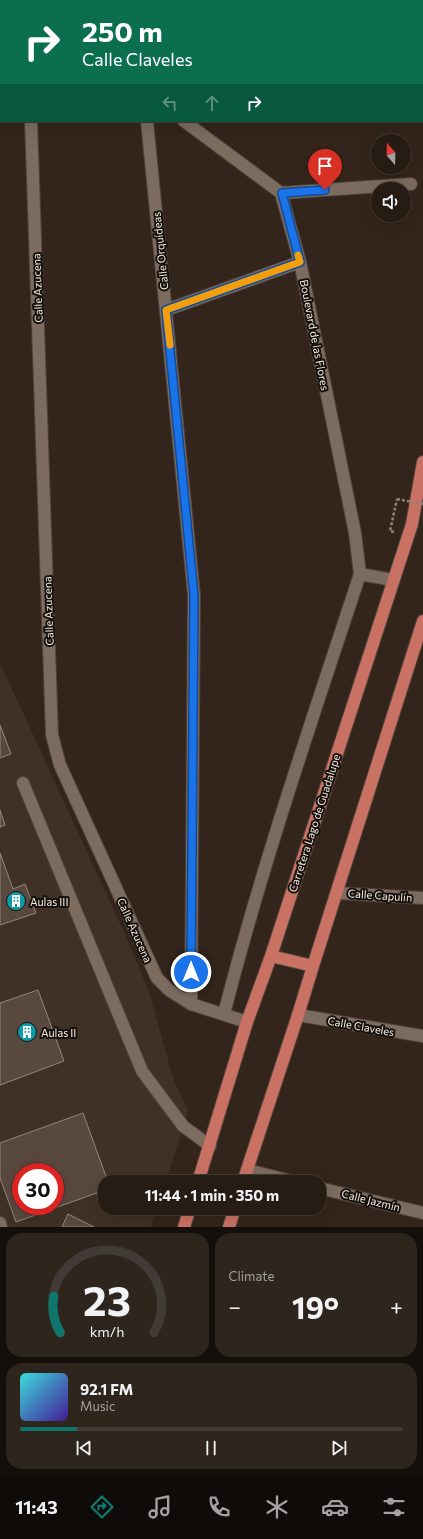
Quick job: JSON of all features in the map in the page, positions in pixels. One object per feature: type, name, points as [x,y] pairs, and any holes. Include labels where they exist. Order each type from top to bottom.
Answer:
[{"type":"main road","name":"Carretera Lago de Guadalupe","points":[[200,1175],[247,1022],[271,956],[412,524],[423,462]]},
{"type":"main road","points":[[245,1175],[298,1015],[423,621]]},
{"type":"main road","points":[[271,956],[313,966]]},
{"type":"main road","points":[[184,1227],[188,1215]]},
{"type":"main road","points":[[229,1227],[233,1215]]},
{"type":"street","name":"Calle Azucena","points":[[32,122],[52,735],[60,765],[157,978],[169,990],[191,1004],[247,1022]]},
{"type":"street","name":"Calle Orquídeas","points":[[147,122],[194,595],[191,1004]]},
{"type":"street","points":[[185,122],[282,193],[371,187]]},
{"type":"street","name":"Boulevard de las Flores","points":[[282,193],[300,262],[355,533],[360,574]]},
{"type":"street","points":[[166,310],[300,262]]},
{"type":"street","points":[[224,1014],[243,940],[276,830],[360,574],[393,580]]},
{"type":"street","points":[[23,783],[142,1071],[183,1126],[210,1146]]},
{"type":"street","name":"Calle Capulín","points":[[337,893],[423,898]]},
{"type":"street","name":"Calle Claveles","points":[[298,1015],[423,1036]]},
{"type":"street","name":"Calle Jazmín","points":[[326,1190],[423,1213]]},
{"type":"path","points":[[390,531],[397,499],[423,504]]},
{"type":"shaded area","points":[[0,663],[125,934],[149,992],[174,1081],[188,1110],[168,1175],[98,1175],[98,1215],[155,1215],[151,1227],[0,1227]]},
{"type":"building","points":[[0,725],[11,754],[0,758]]},
{"type":"building","points":[[0,810],[5,825],[0,827]]},
{"type":"building","name":"Aulas III","points":[[0,853],[13,889],[25,884],[36,913],[0,925]]},
{"type":"building","name":"Aulas II","points":[[38,990],[64,1061],[0,1085],[0,1003]]},
{"type":"building","points":[[83,1113],[105,1175],[98,1175],[98,1193],[64,1205],[64,1163],[12,1163],[12,1211],[0,1178],[0,1143]]},
{"type":"building","points":[[68,1214],[94,1227],[62,1227]]},
{"type":"building","points":[[13,1215],[35,1215],[16,1222]]},
{"type":"slow traffic","points":[[170,345],[166,310],[300,262],[298,255]]},
{"type":"place","name":"Aulas III","points":[[16,901]]},
{"type":"place","name":"Aulas II","points":[[27,1032]]},
{"type":"route","points":[[191,972],[194,595],[166,310],[300,262],[282,193],[325,190]]}]
